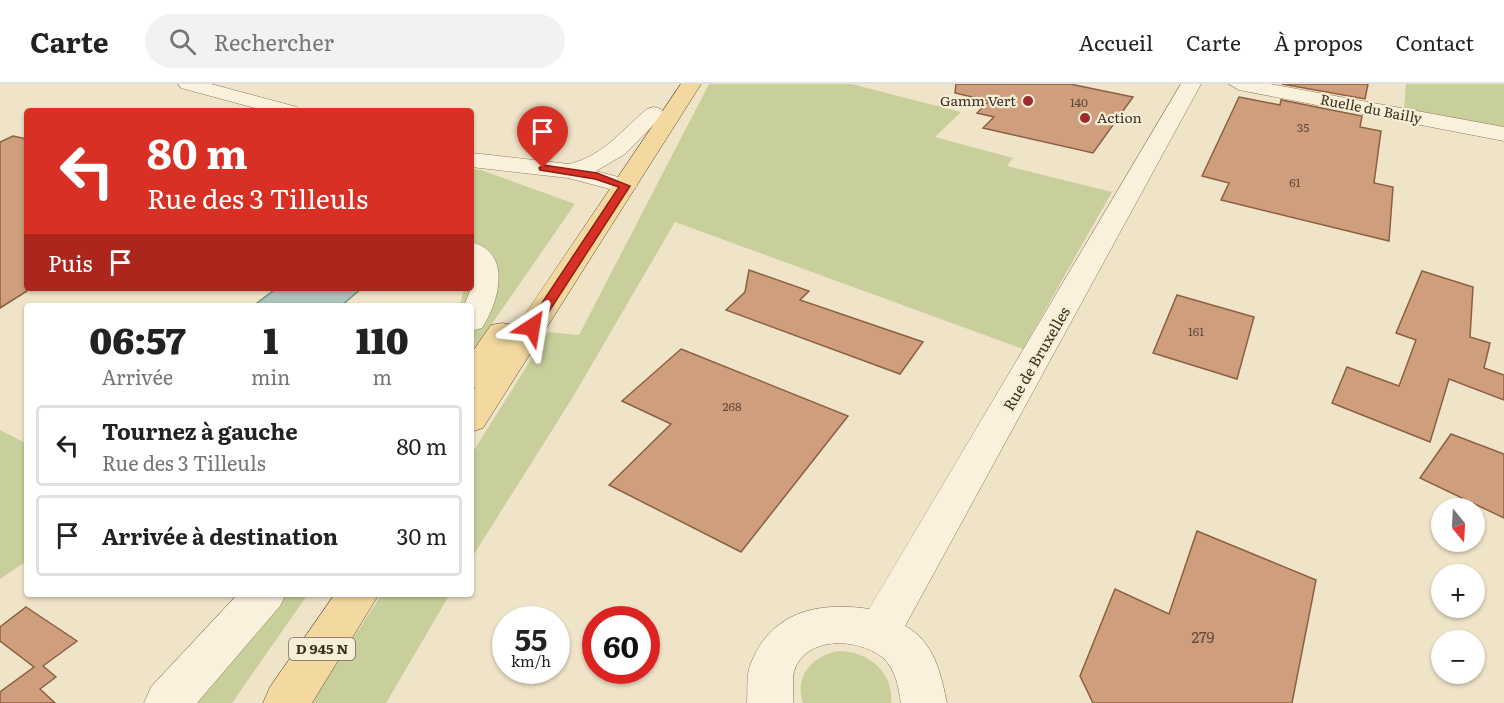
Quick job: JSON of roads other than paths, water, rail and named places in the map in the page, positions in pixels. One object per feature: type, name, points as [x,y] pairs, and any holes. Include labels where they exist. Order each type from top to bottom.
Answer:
[{"type":"main road","points":[[474,415],[612,189],[654,113],[674,84]]},
{"type":"main road","points":[[474,374],[692,84]]},
{"type":"main road","name":"D 945 N","points":[[263,703],[328,597]]},
{"type":"main road","name":"D 945 N","points":[[286,703],[356,597]]},
{"type":"street","points":[[188,84],[279,108]]},
{"type":"street","name":"Rue de Bruxelles","points":[[879,632],[1191,84]]},
{"type":"street","name":"Ruelle du Bailly","points":[[1239,84],[1504,134]]},
{"type":"street","points":[[569,171],[594,166],[608,159],[654,113]]},
{"type":"street","points":[[474,160],[569,171],[612,189]]},
{"type":"street","points":[[474,161],[543,185],[612,189]]},
{"type":"street","points":[[474,252],[483,260],[486,274],[483,293],[474,315]]},
{"type":"street","points":[[166,703],[262,597]]},
{"type":"street","points":[[770,703],[769,679],[772,666],[779,653],[798,635],[823,624],[837,622],[866,626],[891,639],[910,658],[922,682],[924,703]]},
{"type":"water","points":[[273,291],[358,291],[344,303],[257,303]]},
{"type":"place","name":"Gamm Vert","points":[[1028,101]]},
{"type":"place","name":"Action","points":[[1085,118]]}]
